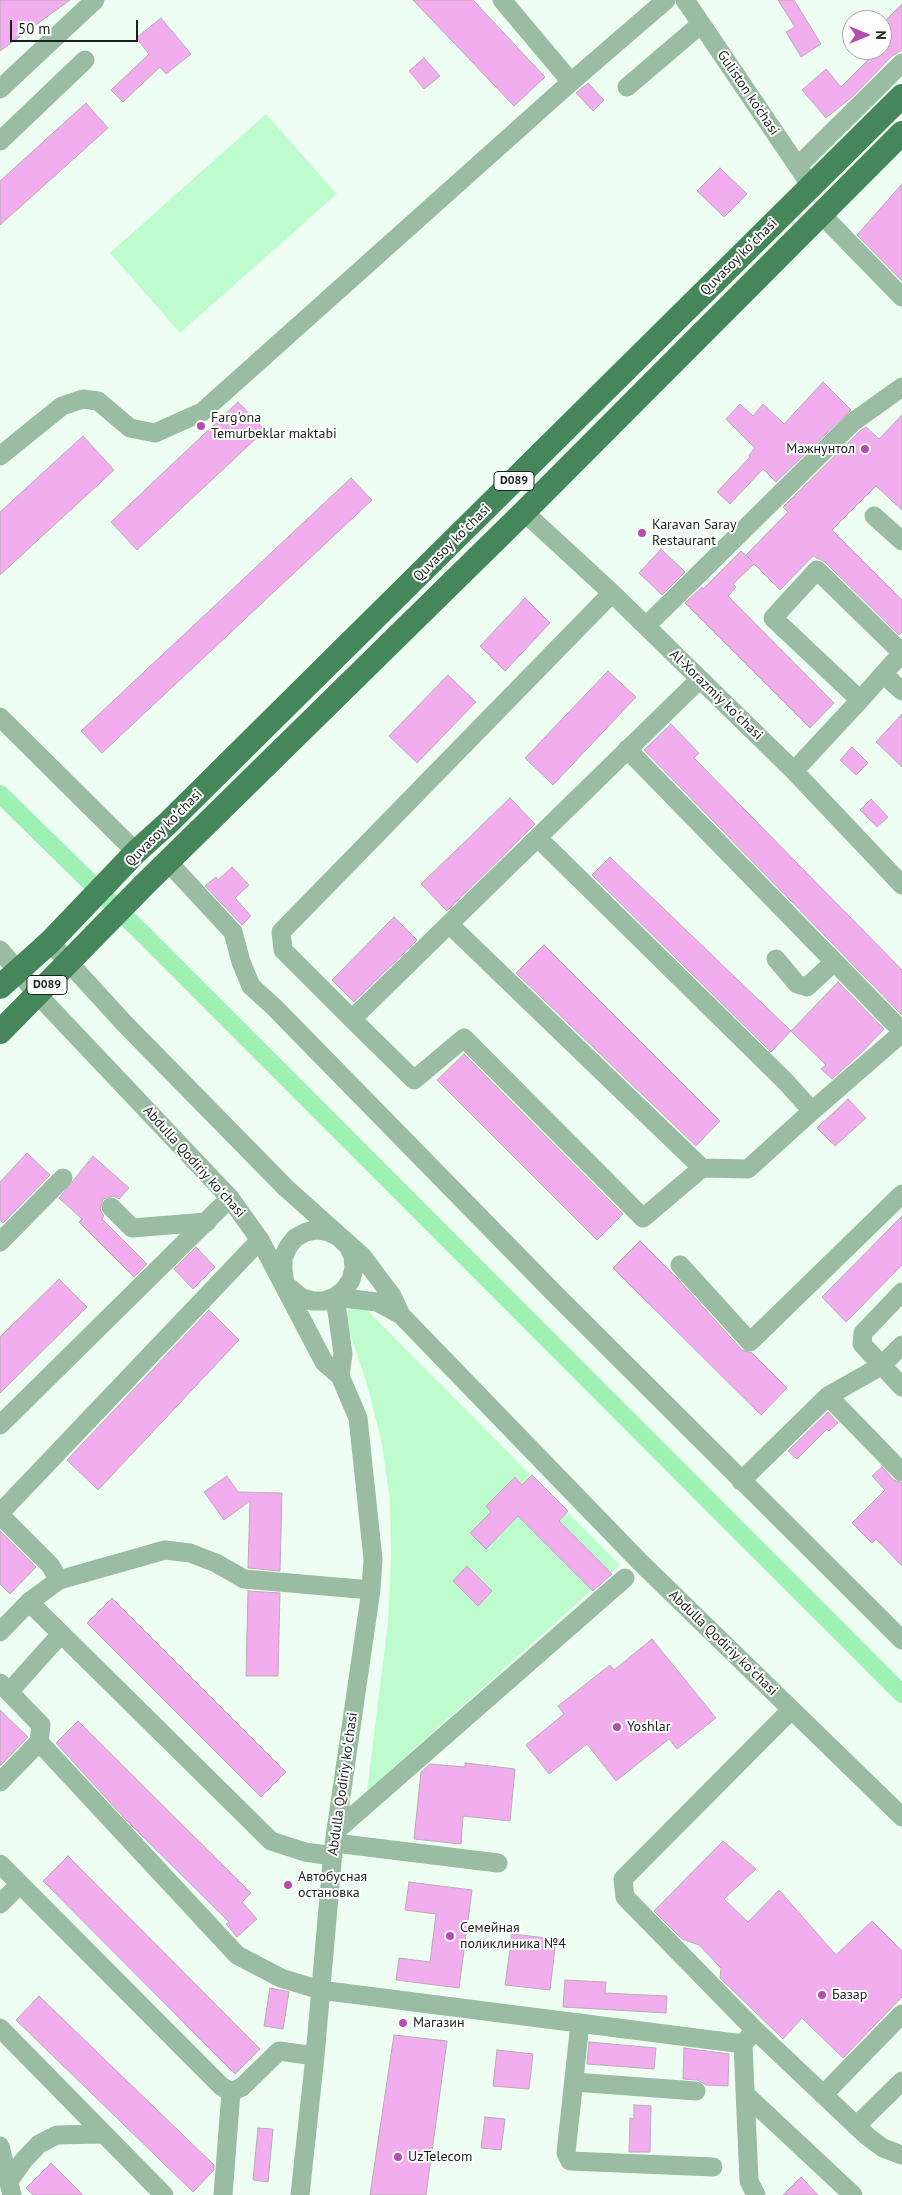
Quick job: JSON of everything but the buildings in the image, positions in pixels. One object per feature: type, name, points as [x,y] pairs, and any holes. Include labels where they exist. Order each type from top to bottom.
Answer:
[{"type":"main road","name":"Quvasoy koʻchasi","points":[[0,987],[50,942],[131,859],[902,96]]},
{"type":"main road","name":"Quvasoy koʻchasi","points":[[70,962],[145,884],[524,512],[902,132]]},
{"type":"main road","name":"D089","points":[[0,1032],[70,962]]},
{"type":"street","points":[[0,89],[95,0]]},
{"type":"street","points":[[502,0],[571,82]]},
{"type":"street","points":[[0,456],[62,406],[83,399],[98,401],[130,428],[155,433],[202,412],[571,82],[666,0]]},
{"type":"street","points":[[627,87],[695,8]]},
{"type":"street","name":"Guliston ko'chasi","points":[[695,8],[811,186]]},
{"type":"street","points":[[0,141],[85,60]]},
{"type":"street","points":[[798,166],[902,63]]},
{"type":"street","points":[[821,214],[902,297]]},
{"type":"street","points":[[646,626],[853,422],[902,387]]},
{"type":"street","name":"Al-Xorazmiy koʻchasi","points":[[524,512],[612,593],[794,771],[902,885]]},
{"type":"street","points":[[874,516],[902,541]]},
{"type":"street","points":[[794,771],[860,700],[902,653],[817,570],[773,618],[860,700]]},
{"type":"street","points":[[612,593],[281,932],[283,950],[414,1080],[464,1038],[643,1218],[702,1168],[748,1169],[902,1032],[627,748]]},
{"type":"street","points":[[882,674],[902,691]]},
{"type":"street","points":[[352,1019],[538,838],[627,748],[700,679]]},
{"type":"street","points":[[0,717],[131,859]]},
{"type":"street","points":[[538,838],[779,1075],[812,1111]]},
{"type":"street","points":[[166,865],[233,932],[241,962],[251,986],[274,1007],[741,1481],[902,1640]]},
{"type":"street","points":[[449,924],[702,1168]]},
{"type":"street","name":"Abdulla Qodiriy koʻchasi","points":[[50,942],[124,1023],[286,1188],[362,1256],[392,1296],[401,1315]]},
{"type":"street","name":"Abdulla Qodiriy koʻchasi","points":[[0,950],[38,995],[230,1198],[260,1240],[285,1284],[324,1362],[340,1376],[358,1418],[372,1559],[370,1590],[335,1843],[300,2195]]},
{"type":"street","points":[[776,959],[797,984],[807,987],[834,962]]},
{"type":"street","points":[[0,1242],[64,1178]]},
{"type":"street","points":[[680,1266],[750,1342],[902,1194]]},
{"type":"street","points":[[0,1425],[230,1198]]},
{"type":"street","points":[[111,1207],[132,1228],[207,1222]]},
{"type":"street","points":[[317,1230],[339,1237],[348,1246],[353,1256],[354,1268],[351,1280],[344,1290],[335,1297],[324,1301],[313,1301],[302,1298],[285,1284],[283,1258],[295,1238],[306,1232],[317,1230]]},
{"type":"street","points":[[59,1580],[50,1565],[0,1514],[260,1240]]},
{"type":"street","points":[[902,1292],[863,1334],[862,1344],[902,1388]]},
{"type":"street","name":"Abdulla Qodiriy koʻchasi","points":[[340,1376],[343,1354],[335,1297],[377,1302],[401,1315],[641,1563],[902,1817]]},
{"type":"street","points":[[741,1481],[828,1396],[881,1366],[902,1345]]},
{"type":"street","points":[[828,1396],[902,1472]]},
{"type":"street","points":[[2,1626],[29,1602],[59,1580],[165,1550],[190,1552],[216,1563],[244,1579],[370,1590]]},
{"type":"street","points":[[335,1843],[625,1578]]},
{"type":"street","points":[[29,1602],[271,1841],[305,1852],[335,1843],[498,1863]]},
{"type":"street","points":[[0,1782],[38,1742],[41,1725],[5,1688],[61,1634]]},
{"type":"street","points":[[792,1710],[623,1879],[625,1897],[755,2030],[856,2126],[883,2148],[902,2155]]},
{"type":"street","points":[[38,1742],[238,1955],[282,1978],[320,1990],[743,2044]]},
{"type":"street","points":[[0,1864],[221,2086],[232,2092]]},
{"type":"street","points":[[0,1904],[20,1884]]},
{"type":"street","points":[[823,2095],[902,2014]]},
{"type":"street","points":[[580,2023],[566,2153],[570,2161],[713,2166]]},
{"type":"street","points":[[0,2028],[164,2195]]},
{"type":"street","points":[[751,2190],[743,2044],[755,2030]]},
{"type":"street","points":[[232,2092],[242,2088],[280,2051],[315,2056]]},
{"type":"street","points":[[856,2126],[902,2081]]},
{"type":"street","points":[[574,2082],[696,2091]]},
{"type":"street","points":[[223,2195],[232,2092]]},
{"type":"street","points":[[746,2095],[853,2195]]},
{"type":"street","points":[[8,2189],[23,2161],[39,2144],[57,2135],[103,2134]]},
{"type":"street","points":[[0,2146],[8,2189]]},
{"type":"green space","points":[[266,114],[337,194],[180,333],[110,253]]},
{"type":"green space","points":[[359,1307],[367,1310],[620,1565],[367,1791],[388,1623],[391,1558],[390,1500],[381,1439],[366,1381],[347,1325],[347,1313],[351,1308]]},
{"type":"waterway","points":[[0,794],[138,929],[902,1694]]},
{"type":"place","name":"Farg'ona Temurbeklar maktabi","points":[[201,426]]},
{"type":"place","name":"Мажнунтол","points":[[865,449]]},
{"type":"place","name":"Karavan Saray Restaurant","points":[[642,533]]},
{"type":"place","name":"Yoshlar","points":[[617,1727]]},
{"type":"place","name":"Автобусная остановка","points":[[288,1885]]},
{"type":"place","name":"Семейная поликлиника №4","points":[[450,1936]]},
{"type":"place","name":"Базар","points":[[822,1995]]},
{"type":"place","name":"Магазин","points":[[403,2023]]},
{"type":"place","name":"UzTelecom","points":[[398,2157]]}]
